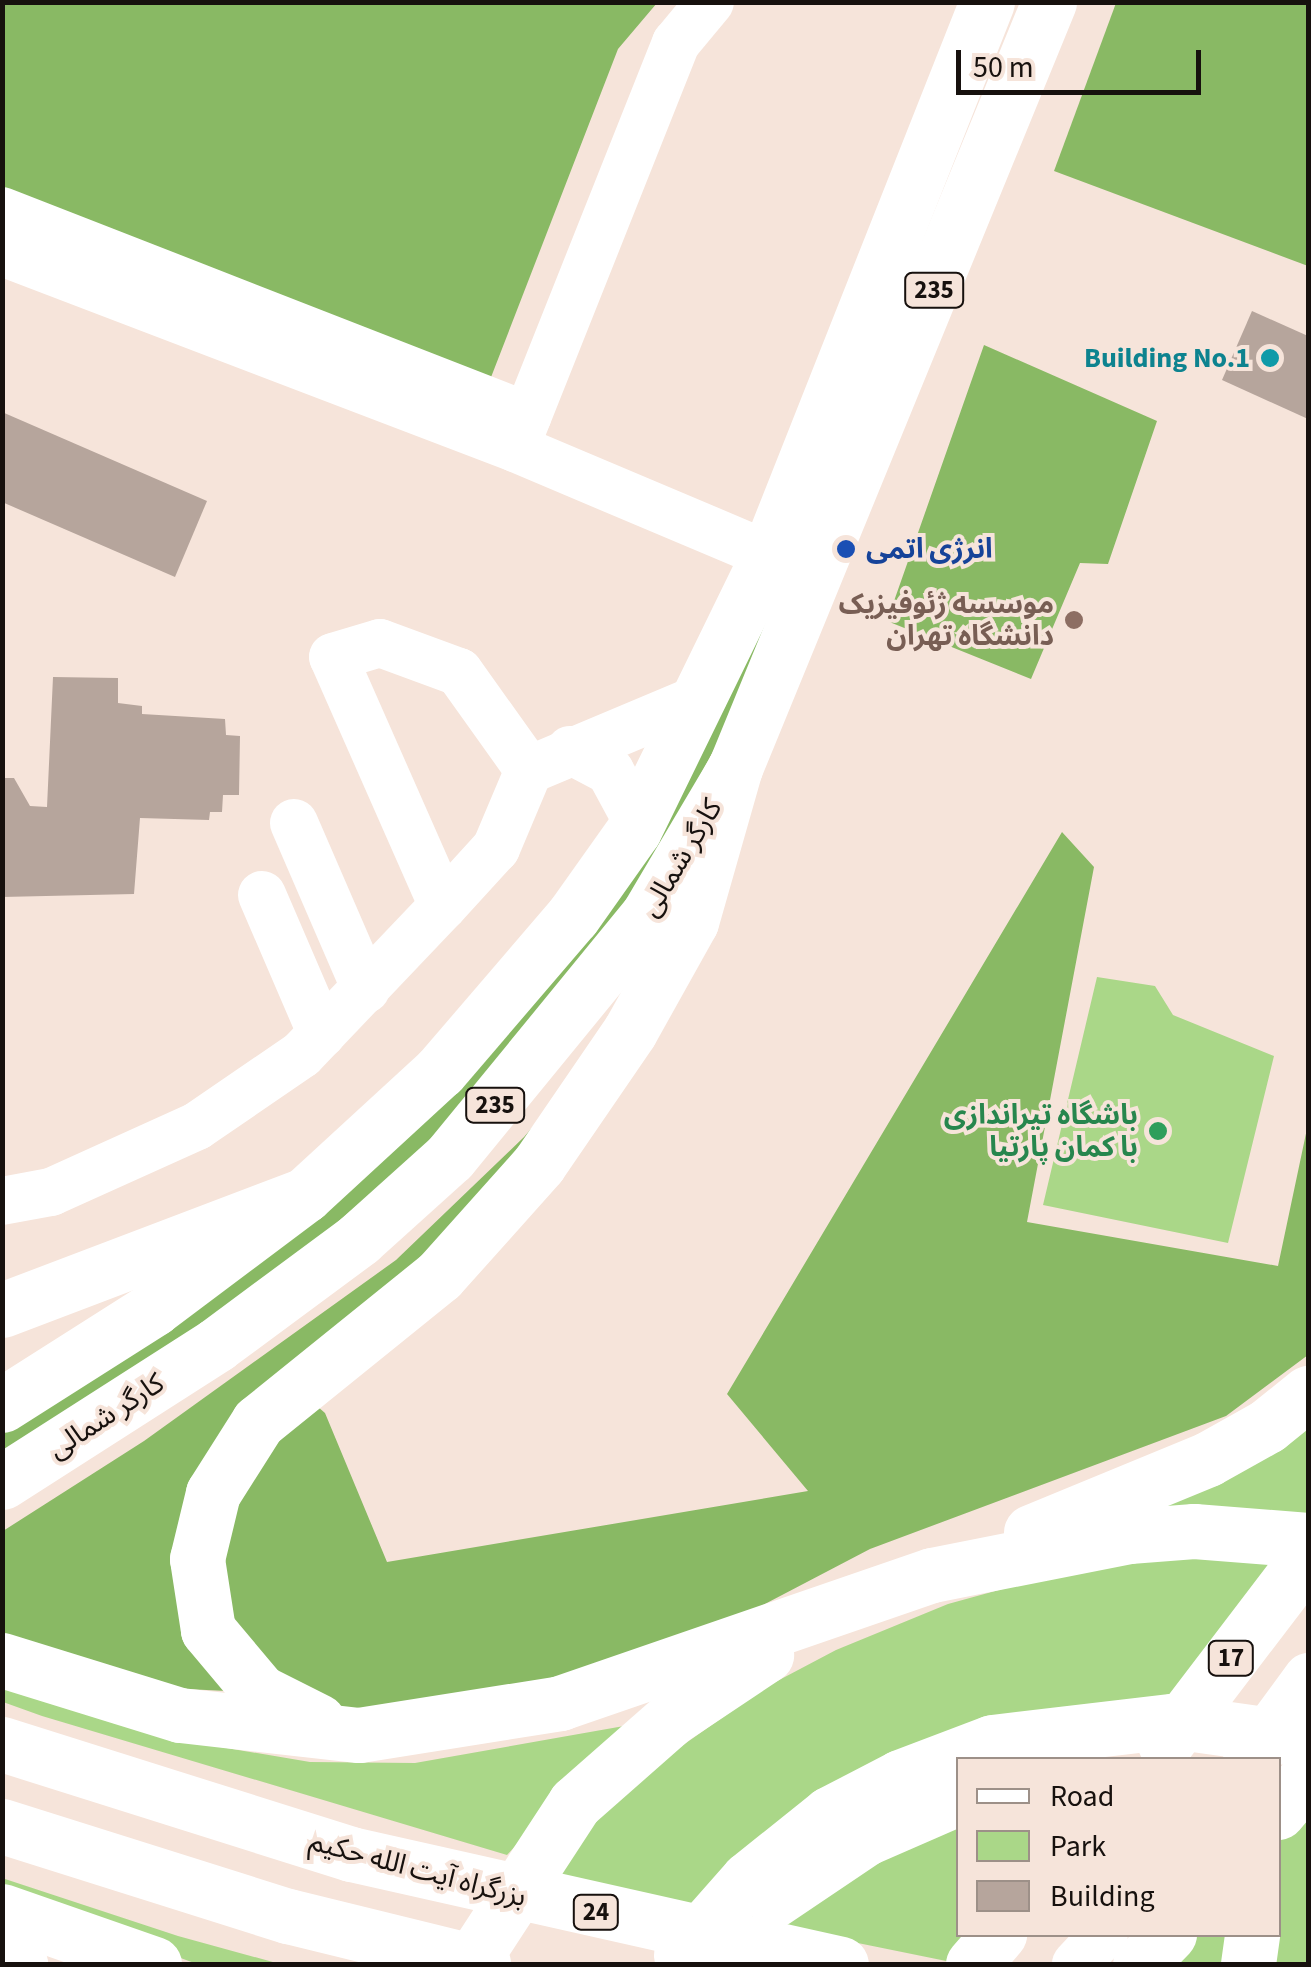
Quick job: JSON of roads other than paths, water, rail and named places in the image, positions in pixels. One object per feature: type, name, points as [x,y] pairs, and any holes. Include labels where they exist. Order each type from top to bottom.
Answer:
[{"type":"main road","name":"کارگر شمالی","points":[[2,1406],[153,1309],[305,1194],[440,1071],[505,999],[638,823],[703,697],[768,555],[987,2]]},
{"type":"main road","name":"کارگر شمالی","points":[[2,1482],[306,1281],[450,1156],[648,915],[735,768],[1050,2]]},
{"type":"main road","points":[[920,172],[974,192]]},
{"type":"main road","points":[[359,1735],[260,1692],[208,1630],[197,1559],[213,1493],[258,1422],[439,1276],[540,1164],[630,1032],[691,922],[735,768]]},
{"type":"main road","points":[[2,1310],[305,1194]]},
{"type":"main road","points":[[2,1660],[180,1715],[359,1735],[560,1703],[823,1617],[932,1575],[1208,1459],[1268,1426],[1308,1393]]},
{"type":"main road","points":[[932,1575],[1129,1536],[1299,1543]]},
{"type":"main road","name":"17","points":[[1154,1757],[1299,1543]]},
{"type":"main road","points":[[470,1964],[575,1803],[673,1717],[823,1617]]},
{"type":"main road","points":[[672,1964],[748,1879],[829,1814],[900,1777],[992,1742],[1079,1728],[1221,1723],[1308,1740]]},
{"type":"main road","name":"بزرگراه آیت الله حکیم","points":[[2,1744],[351,1854],[842,1964]]},
{"type":"main road","points":[[1281,1808],[1308,1776]]},
{"type":"main road","points":[[695,1964],[802,1878],[866,1838],[956,1799]]},
{"type":"main road","points":[[2,1826],[288,1916],[483,1964]]},
{"type":"main road","points":[[2,1910],[154,1964]]},
{"type":"main road","points":[[973,1964],[997,1937]]},
{"type":"main road","points":[[1140,1964],[1166,1937]]},
{"type":"main road","points":[[1248,1964],[1252,1937]]},
{"type":"main road","points":[[2,1956],[20,1964]]},
{"type":"lane","points":[[521,432],[676,43],[710,2]]},
{"type":"lane","points":[[2,211],[107,272],[521,432],[768,555]]},
{"type":"lane","points":[[2,252],[107,272]]},
{"type":"lane","points":[[443,906],[333,657],[380,643],[459,672],[550,760],[610,771],[638,823]]},
{"type":"lane","points":[[2,1200],[52,1192],[197,1126],[322,1034],[366,989],[496,848],[550,760],[703,697]]},
{"type":"lane","points":[[294,822],[366,989]]},
{"type":"lane","points":[[262,895],[322,1034]]},
{"type":"lane","points":[[1249,1757],[1308,1678]]},
{"type":"lane","points":[[1276,1757],[1308,1718]]},
{"type":"lane","points":[[1076,1964],[1101,1937]]},
{"type":"lane","points":[[1100,1964],[1124,1937]]},
{"type":"place","name":"Building No.1","points":[[1270,358]]},
{"type":"place","name":"انرژی اتمی","points":[[846,549]]},
{"type":"place","name":"موسسه ژئوفیزیک دانشگاه تهران","points":[[1074,620]]},
{"type":"place","name":"باشگاه تیراندازی با کمان پارتیا","points":[[1158,1131]]}]
